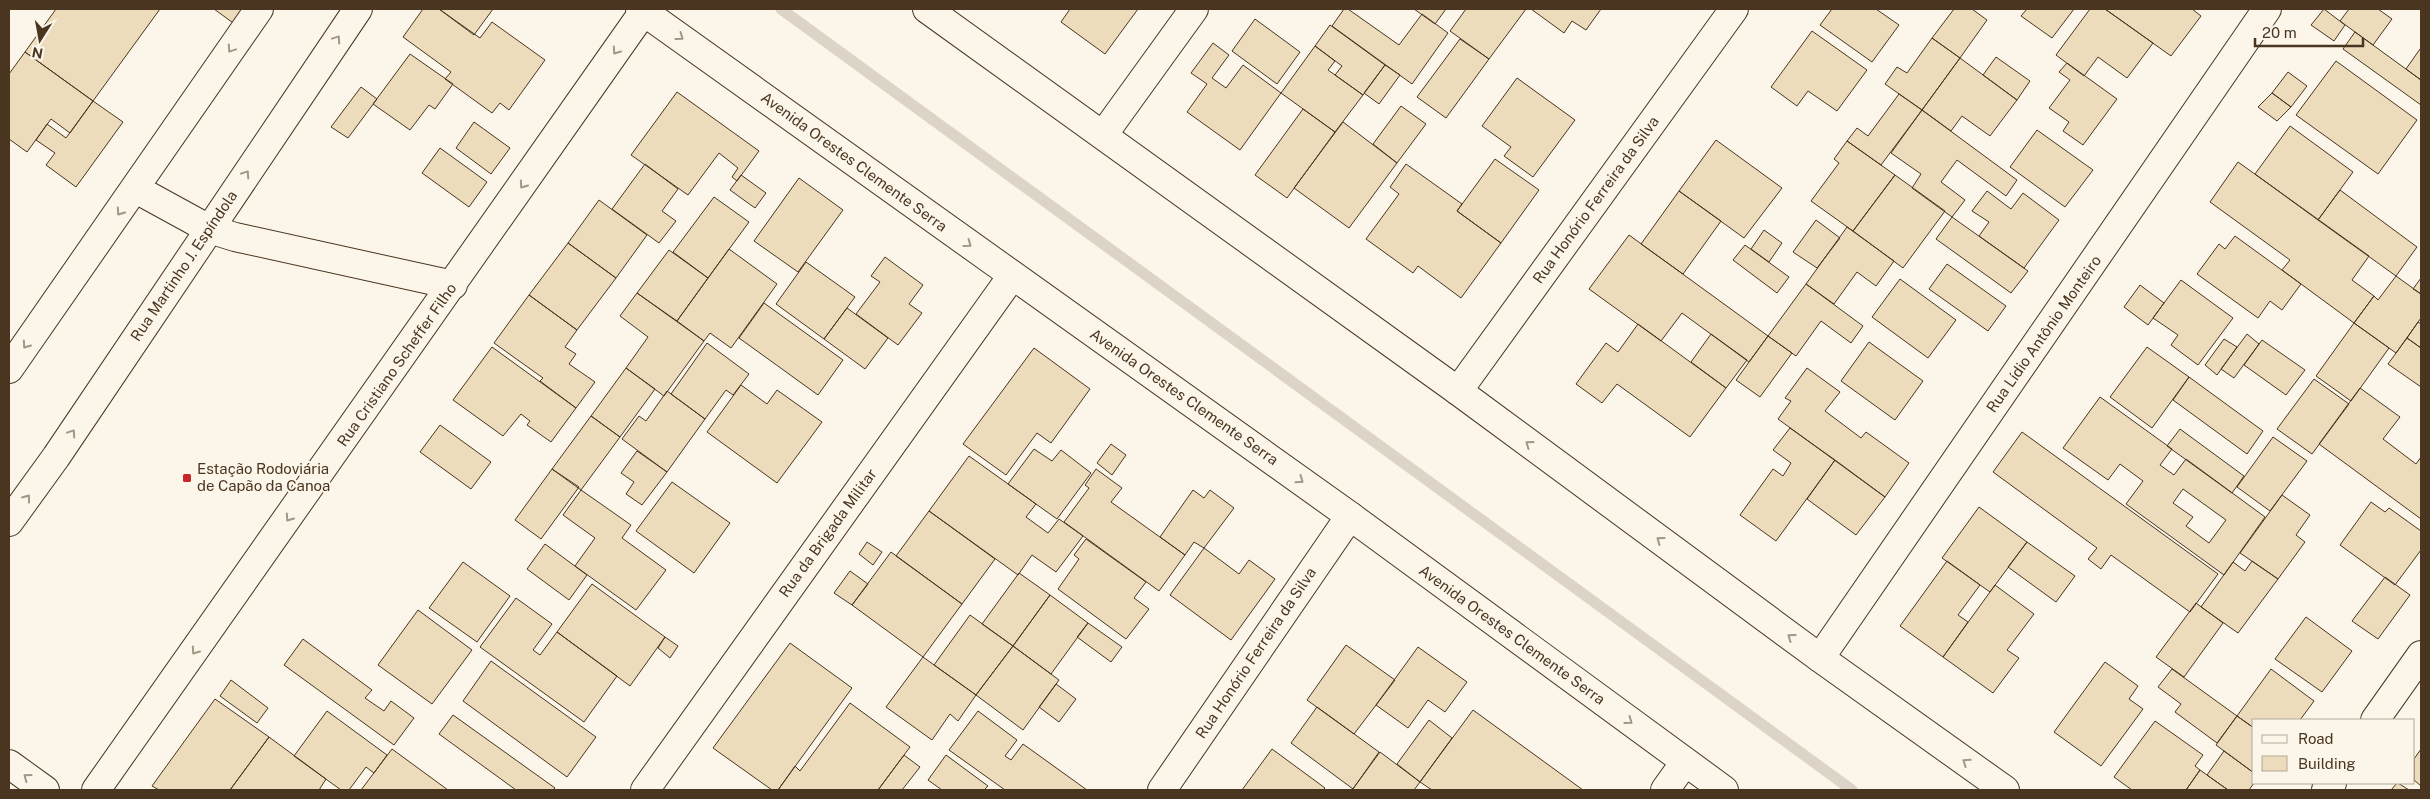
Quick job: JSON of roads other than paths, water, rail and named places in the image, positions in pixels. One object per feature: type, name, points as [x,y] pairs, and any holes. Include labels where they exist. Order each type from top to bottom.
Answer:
[{"type":"street","points":[[9,369],[136,189],[259,9]]},
{"type":"street","name":"Rua Martinho J. Espíndola","points":[[9,522],[56,457],[358,9]]},
{"type":"street","points":[[927,9],[1458,391],[1820,658],[2006,790]]},
{"type":"street","points":[[1103,135],[1194,9]]},
{"type":"street","name":"Rua Honório Ferreira da Silva","points":[[1458,391],[1734,9]]},
{"type":"street","name":"Rua Lídio Antônio Monteiro","points":[[1820,658],[2267,9]]},
{"type":"street","name":"Avenida Orestes Clemente Serra","points":[[642,10],[1350,516],[1724,790]]},
{"type":"street","name":"Rua Cristiano Scheffer Filho","points":[[96,790],[453,284],[642,10]]},
{"type":"street","points":[[136,189],[209,228],[235,237],[453,284]]},
{"type":"street","name":"Rua da Brigada Militar","points":[[644,790],[1012,276]]},
{"type":"street","name":"Rua Honório Ferreira da Silva","points":[[1162,790],[1350,516]]},
{"type":"street","points":[[2376,719],[2421,655]]},
{"type":"street","points":[[1665,790],[1685,762]]},
{"type":"street","points":[[9,764],[45,790]]},
{"type":"waterway","points":[[781,9],[1852,790]]},
{"type":"place","name":"Estação Rodoviária de Capão da Canoa","points":[[187,478]]}]
